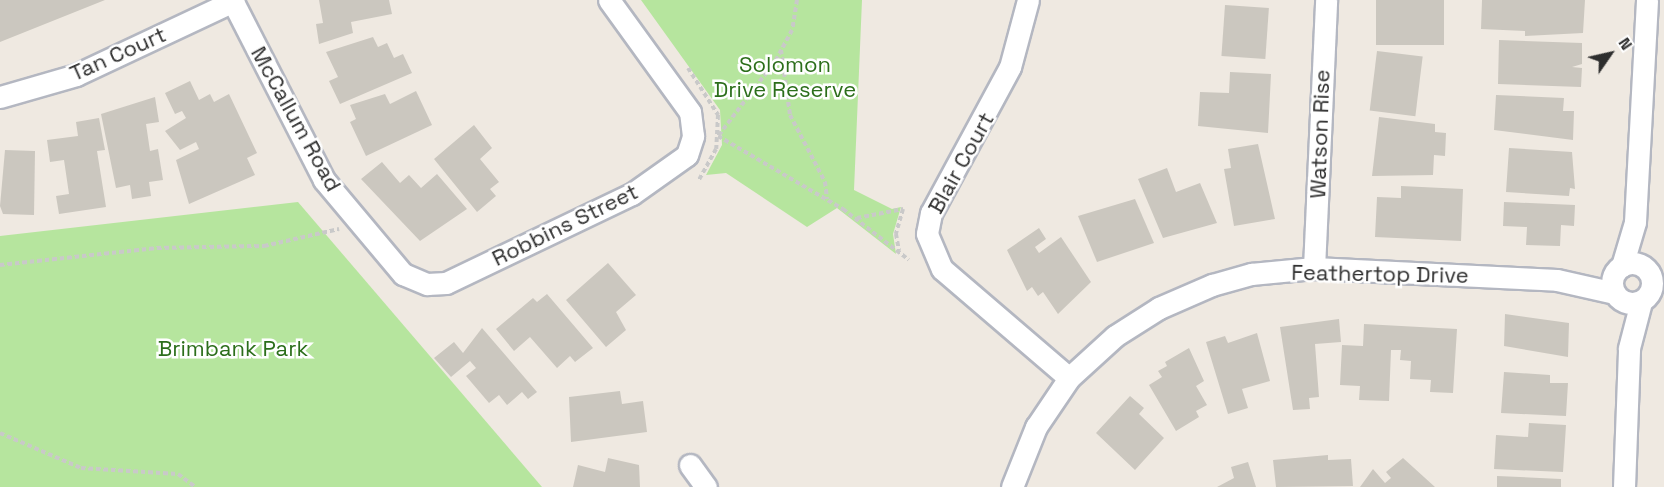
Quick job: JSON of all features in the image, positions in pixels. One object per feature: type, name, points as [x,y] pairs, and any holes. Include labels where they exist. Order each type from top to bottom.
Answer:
[{"type":"street","name":"Robbins Street","points":[[418,283],[446,283],[632,194],[681,162],[693,136],[690,112],[609,0]]},
{"type":"street","name":"Blair Court","points":[[1028,0],[1010,67],[931,213],[927,234],[942,269],[1069,378]]},
{"type":"street","name":"Watson Rise","points":[[1314,268],[1326,0]]},
{"type":"street","points":[[1624,487],[1629,348],[1617,282],[1635,222],[1647,0]]},
{"type":"street","name":"Tan Court","points":[[0,97],[76,75],[232,1]]},
{"type":"street","name":"McCallum Road","points":[[232,1],[324,180],[360,224],[418,283]]},
{"type":"street","points":[[1629,348],[1650,298],[1653,274],[1635,222]]},
{"type":"street","name":"Feathertop Drive","points":[[1012,487],[1036,427],[1069,378],[1115,336],[1160,308],[1251,274],[1314,268],[1617,282]]},
{"type":"street","points":[[1617,282],[1653,274]]},
{"type":"street","points":[[1617,282],[1650,298]]},
{"type":"street","points":[[690,465],[706,487]]},
{"type":"path","points":[[797,0],[792,30],[781,49],[718,136],[857,218],[909,260]]},
{"type":"path","points":[[781,49],[790,115],[825,182],[827,199]]},
{"type":"path","points":[[857,218],[903,209],[896,234],[899,252]]},
{"type":"path","points":[[0,265],[157,248],[264,246],[360,224]]},
{"type":"path","points":[[0,433],[81,468],[178,474],[195,487]]},
{"type":"green space","name":"Solomon Drive Reserve","points":[[641,0],[862,0],[854,190],[892,209],[901,207],[893,234],[896,254],[837,208],[807,227],[726,173],[706,175],[722,145],[720,110]]},
{"type":"green space","name":"Brimbank Park","points":[[298,202],[542,487],[0,487],[0,236]]},
{"type":"building","points":[[0,0],[105,0],[0,42]]},
{"type":"building","points":[[319,0],[389,0],[392,14],[351,22],[353,33],[319,44],[316,24],[323,23]]},
{"type":"building","points":[[1376,0],[1444,0],[1444,45],[1376,45]]},
{"type":"building","points":[[1482,0],[1585,0],[1583,33],[1525,36],[1525,31],[1481,29]]},
{"type":"building","points":[[1225,5],[1269,8],[1265,59],[1221,56]]},
{"type":"building","points":[[373,37],[378,47],[387,43],[394,58],[403,54],[412,73],[340,104],[329,81],[338,77],[326,52]]},
{"type":"building","points":[[1499,40],[1582,43],[1582,64],[1572,67],[1582,68],[1581,87],[1498,84]]},
{"type":"building","points":[[1377,51],[1423,57],[1415,116],[1370,111]]},
{"type":"building","points":[[1230,72],[1271,74],[1268,133],[1198,126],[1200,92],[1229,93]]},
{"type":"building","points":[[190,81],[199,100],[210,94],[214,102],[229,94],[257,153],[247,158],[255,175],[189,204],[176,160],[199,149],[196,142],[180,150],[165,131],[186,118],[182,111],[175,114],[165,93]]},
{"type":"building","points":[[416,91],[432,125],[366,156],[350,122],[356,119],[350,105],[385,94],[390,104]]},
{"type":"building","points":[[1496,95],[1564,98],[1563,111],[1574,111],[1573,140],[1494,130]]},
{"type":"building","points":[[155,97],[159,122],[146,124],[150,151],[158,149],[163,180],[149,182],[151,196],[132,199],[130,185],[116,188],[101,114]]},
{"type":"building","points":[[1379,117],[1435,124],[1435,132],[1446,133],[1445,156],[1434,155],[1433,175],[1372,176]]},
{"type":"building","points":[[99,118],[105,150],[97,151],[106,207],[59,214],[56,196],[69,194],[64,160],[50,162],[47,140],[78,136],[76,122]]},
{"type":"building","points":[[474,125],[492,148],[480,159],[499,182],[490,189],[496,196],[477,212],[434,159]]},
{"type":"building","points":[[1258,144],[1275,219],[1234,226],[1224,169],[1231,168],[1228,149]]},
{"type":"building","points":[[1509,148],[1572,152],[1575,189],[1570,188],[1569,196],[1506,192]]},
{"type":"building","points":[[5,150],[35,151],[34,215],[3,214],[0,206]]},
{"type":"building","points":[[382,162],[400,183],[409,175],[421,188],[437,174],[467,209],[420,241],[361,179]]},
{"type":"building","points":[[1167,168],[1176,192],[1200,183],[1217,223],[1163,238],[1138,179]]},
{"type":"building","points":[[1401,186],[1463,189],[1461,241],[1375,237],[1377,197],[1401,198]]},
{"type":"building","points":[[1135,199],[1154,243],[1097,262],[1078,216]]},
{"type":"building","points":[[1504,202],[1575,205],[1574,226],[1561,225],[1560,246],[1526,245],[1527,227],[1503,226]]},
{"type":"building","points":[[1039,228],[1046,239],[1035,247],[1039,253],[1061,237],[1091,282],[1058,314],[1043,292],[1038,296],[1032,287],[1027,291],[1007,250]]},
{"type":"building","points":[[608,263],[636,295],[616,312],[626,330],[606,347],[566,300]]},
{"type":"building","points":[[547,294],[593,348],[575,362],[570,356],[557,368],[530,337],[514,351],[496,329],[533,298],[537,302]]},
{"type":"building","points":[[1505,314],[1569,323],[1568,357],[1504,346]]},
{"type":"building","points":[[1339,319],[1341,342],[1315,344],[1319,397],[1309,398],[1310,409],[1293,410],[1280,327]]},
{"type":"building","points":[[1364,324],[1457,329],[1453,393],[1430,392],[1431,380],[1410,379],[1411,361],[1400,360],[1401,350],[1391,350],[1389,401],[1359,400],[1360,386],[1340,385],[1342,345],[1363,346]]},
{"type":"building","points":[[482,328],[537,392],[528,399],[522,392],[507,405],[499,395],[489,403],[466,376],[476,368],[470,361],[451,377],[434,358],[454,342],[463,353]]},
{"type":"building","points":[[1257,333],[1270,381],[1242,389],[1248,408],[1228,414],[1206,342],[1225,336],[1228,343]]},
{"type":"building","points":[[1189,348],[1204,381],[1196,386],[1207,405],[1196,411],[1199,417],[1176,431],[1149,385],[1162,377],[1158,371],[1167,366],[1165,362]]},
{"type":"building","points":[[1504,372],[1550,375],[1550,383],[1568,383],[1566,416],[1501,413]]},
{"type":"building","points":[[620,391],[622,404],[643,401],[647,432],[571,442],[569,397]]},
{"type":"building","points":[[1130,396],[1144,408],[1139,414],[1164,438],[1135,470],[1096,433]]},
{"type":"building","points":[[1529,423],[1566,425],[1563,472],[1494,469],[1496,435],[1528,437]]},
{"type":"building","points":[[1328,455],[1328,460],[1351,459],[1353,486],[1276,487],[1273,460]]},
{"type":"building","points":[[608,458],[639,465],[640,487],[573,487],[578,465],[605,472]]},
{"type":"building","points":[[1403,458],[1435,487],[1360,487],[1373,469],[1385,483],[1391,478],[1386,472]]},
{"type":"building","points":[[1248,462],[1256,487],[1217,487],[1234,478],[1231,467]]},
{"type":"building","points":[[1497,476],[1561,479],[1561,487],[1497,487]]}]
